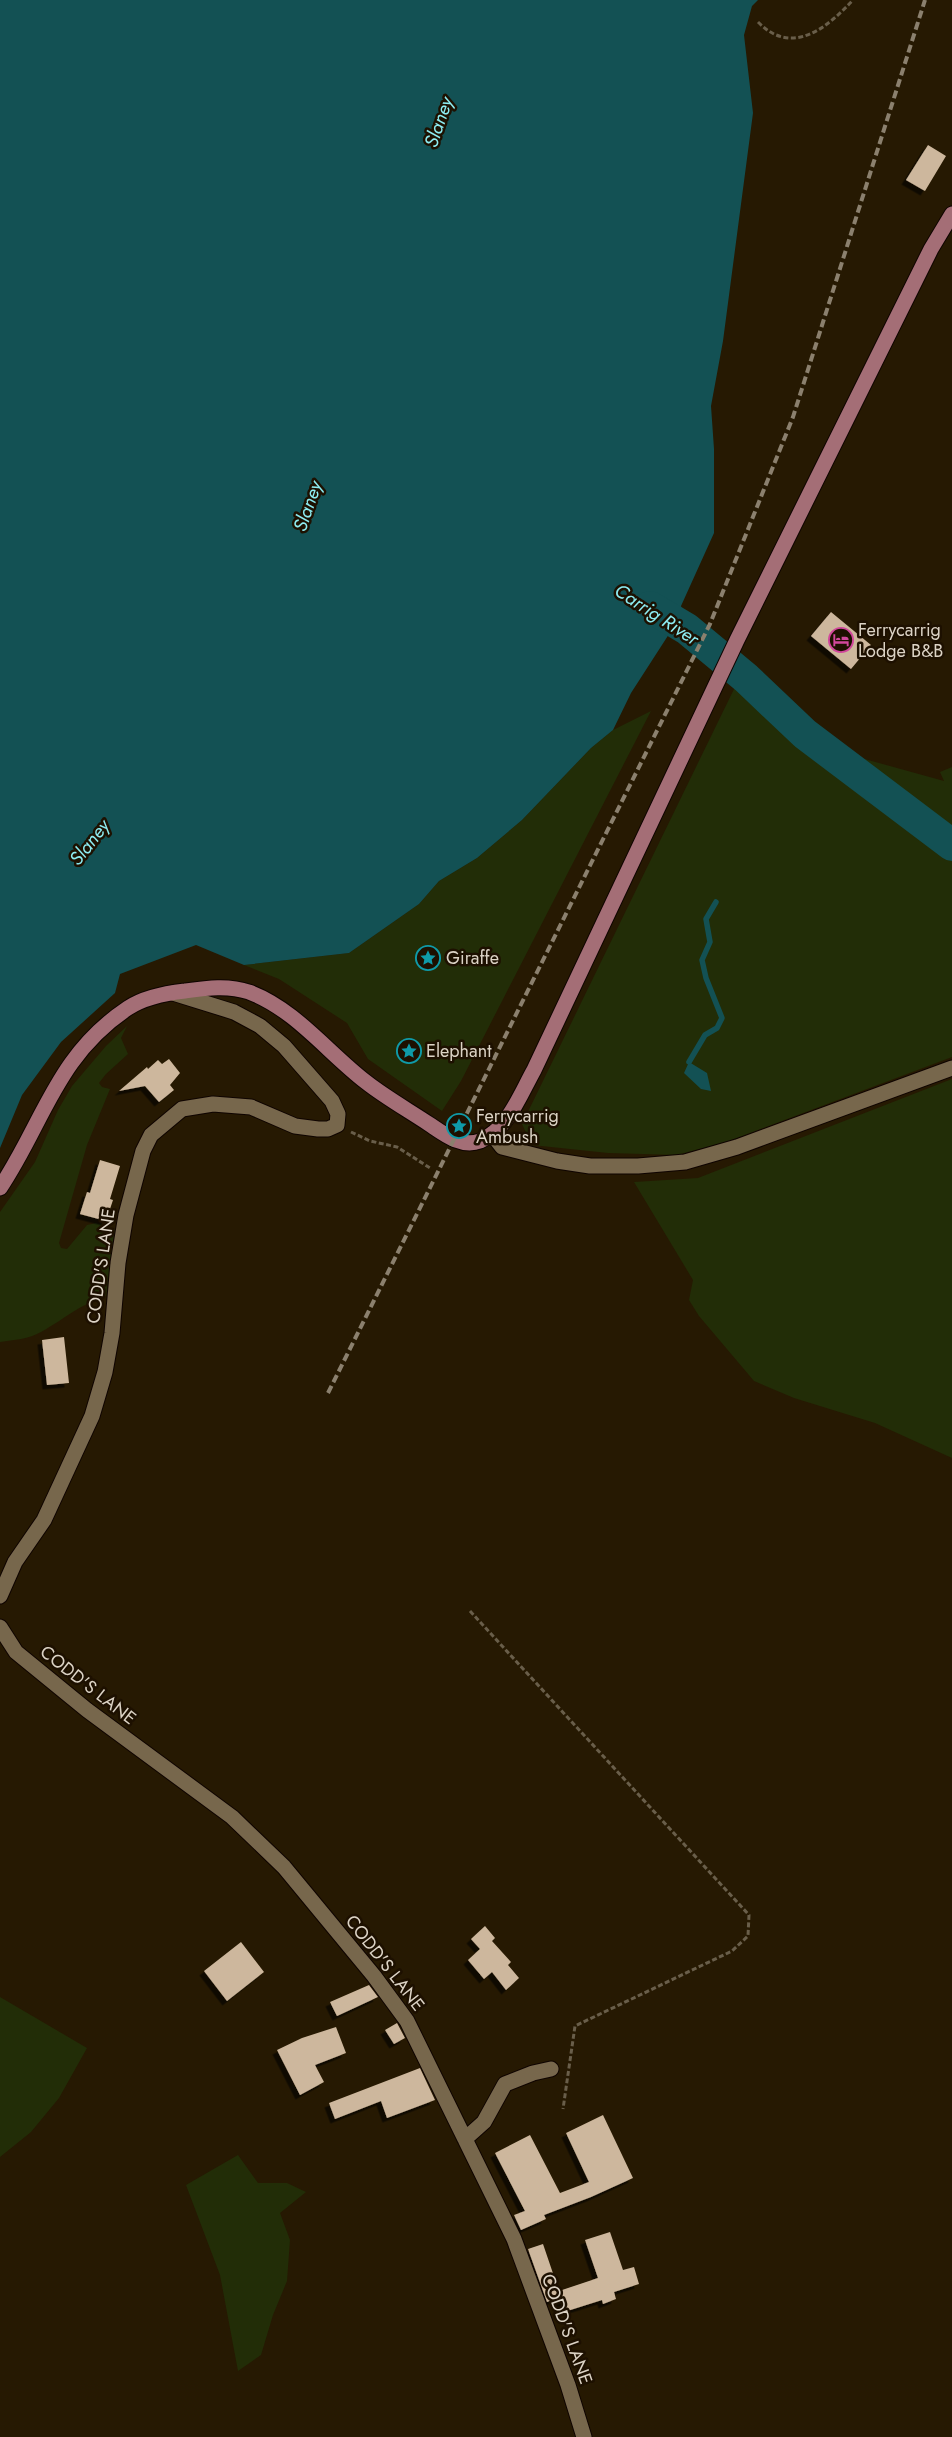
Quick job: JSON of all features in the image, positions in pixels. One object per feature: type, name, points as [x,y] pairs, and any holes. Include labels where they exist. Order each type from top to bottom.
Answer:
[{"type":"main road","points":[[0,1188],[17,1162],[59,1079],[84,1047],[129,1007],[173,993],[212,987],[249,992],[288,1015],[366,1083],[463,1144],[479,1141],[492,1134],[506,1120],[534,1070],[736,640],[931,249],[952,214]]},
{"type":"street","points":[[173,993],[234,1012],[266,1031],[284,1046],[332,1101],[338,1114],[337,1125]]},
{"type":"street","points":[[492,1134],[502,1147],[557,1162],[590,1166],[638,1166],[685,1162],[737,1147],[952,1068]]},
{"type":"street","name":"CODD'S LANE","points":[[0,1596],[16,1562],[44,1520],[92,1416],[105,1372],[112,1333],[120,1247],[126,1215],[143,1151],[151,1135],[182,1109],[213,1104],[252,1107],[295,1126],[318,1130],[328,1129],[337,1125]]},
{"type":"street","name":"CODD'S LANE","points":[[0,1627],[16,1652],[87,1710],[232,1817],[284,1867],[374,1976],[407,2021],[514,2239],[568,2385],[584,2437]]},
{"type":"street","points":[[465,2139],[484,2122],[505,2084],[533,2072],[551,2068]]},
{"type":"path","points":[[758,22],[765,30],[778,37],[798,38],[817,32],[832,22],[852,0]]},
{"type":"path","points":[[337,1125],[370,1141],[397,1147],[430,1168]]},
{"type":"path","points":[[470,1612],[749,1915],[748,1936],[732,1951],[575,2026],[563,2109]]},
{"type":"green space","points":[[735,687],[832,764],[861,758],[944,781],[940,772],[952,767],[952,1057],[729,1141],[677,1155],[608,1153],[532,1145],[522,1124]]},
{"type":"green space","points":[[651,711],[461,1081],[442,1111],[368,1059],[347,1023],[279,979],[244,965],[349,953],[419,904],[439,881],[477,858],[522,820],[591,748],[613,730]]},
{"type":"green space","points":[[127,1026],[121,1038],[128,1054],[99,1083],[102,1087],[110,1089],[87,1145],[59,1243],[61,1248],[67,1249],[87,1225],[96,1223],[115,1229],[106,1296],[79,1308],[32,1336],[0,1342],[0,1212],[35,1162],[58,1110],[72,1086],[106,1046]]},
{"type":"green space","points":[[952,1079],[952,1458],[875,1423],[794,1398],[754,1381],[699,1316],[689,1300],[693,1280],[634,1182],[698,1178]]},
{"type":"green space","points":[[0,1997],[87,2048],[59,2098],[31,2132],[0,2157]]},
{"type":"green space","points":[[238,2155],[258,2183],[287,2183],[306,2192],[280,2213],[290,2240],[287,2281],[273,2315],[261,2355],[238,2371],[220,2275],[186,2185]]},
{"type":"water","name":"Slaney","points":[[0,0],[758,0],[752,6],[744,35],[753,113],[723,341],[711,406],[714,449],[714,533],[681,606],[687,629],[671,631],[631,693],[613,730],[591,748],[522,820],[477,858],[439,881],[419,904],[349,953],[244,965],[196,945],[120,974],[115,993],[61,1042],[22,1095],[0,1148]]},
{"type":"water","points":[[689,1062],[707,1073],[711,1091],[701,1089],[684,1073]]},
{"type":"building","points":[[928,145],[946,156],[925,191],[906,180]]},
{"type":"building","name":"Ferrycarrig Lodge B&B","points":[[831,612],[871,645],[851,669],[811,636]]},
{"type":"building","points":[[169,1059],[180,1073],[170,1085],[174,1090],[159,1102],[145,1086],[119,1091],[147,1067],[148,1069],[158,1060],[162,1064]]},
{"type":"building","points":[[100,1160],[120,1166],[110,1199],[113,1200],[106,1221],[80,1214],[87,1192],[90,1193]]},
{"type":"building","points":[[64,1337],[69,1383],[47,1385],[42,1340]]},
{"type":"building","points":[[485,1926],[495,1938],[492,1941],[511,1962],[508,1965],[519,1978],[506,1990],[492,1972],[484,1979],[468,1960],[480,1949],[471,1939]]},
{"type":"building","points":[[241,1942],[264,1972],[227,2001],[204,1971]]},
{"type":"building","points":[[369,1985],[378,1997],[337,2016],[330,2002]]},
{"type":"building","points":[[397,2023],[405,2038],[394,2044],[385,2030]]},
{"type":"building","points":[[336,2027],[346,2053],[315,2065],[324,2082],[300,2095],[277,2050],[302,2038]]},
{"type":"building","points":[[420,2068],[435,2100],[387,2118],[381,2101],[335,2119],[329,2103]]},
{"type":"building","points":[[603,2115],[633,2178],[544,2215],[546,2219],[521,2230],[514,2215],[525,2211],[495,2153],[530,2135],[560,2193],[589,2182],[566,2133]]},
{"type":"building","points":[[610,2232],[623,2270],[634,2267],[639,2284],[614,2292],[616,2299],[603,2304],[602,2300],[564,2312],[559,2298],[547,2302],[528,2249],[543,2244],[559,2291],[598,2278],[585,2240]]},
{"type":"waterway","name":"Carrig River","points":[[650,607],[687,629],[746,678],[805,734],[952,845]]},
{"type":"waterway","points":[[689,1062],[705,1035],[717,1028],[722,1018],[706,978],[702,960],[710,942],[706,919],[716,902]]},
{"type":"railway","points":[[328,1393],[710,624],[793,417],[925,0]]},
{"type":"place","name":"Ferrycarrig Lodge B&B","points":[[841,640]]},
{"type":"place","name":"Giraffe","points":[[428,958]]},
{"type":"place","name":"Elephant","points":[[409,1051]]},
{"type":"place","name":"Ferrycarrig Ambush","points":[[459,1126]]}]
